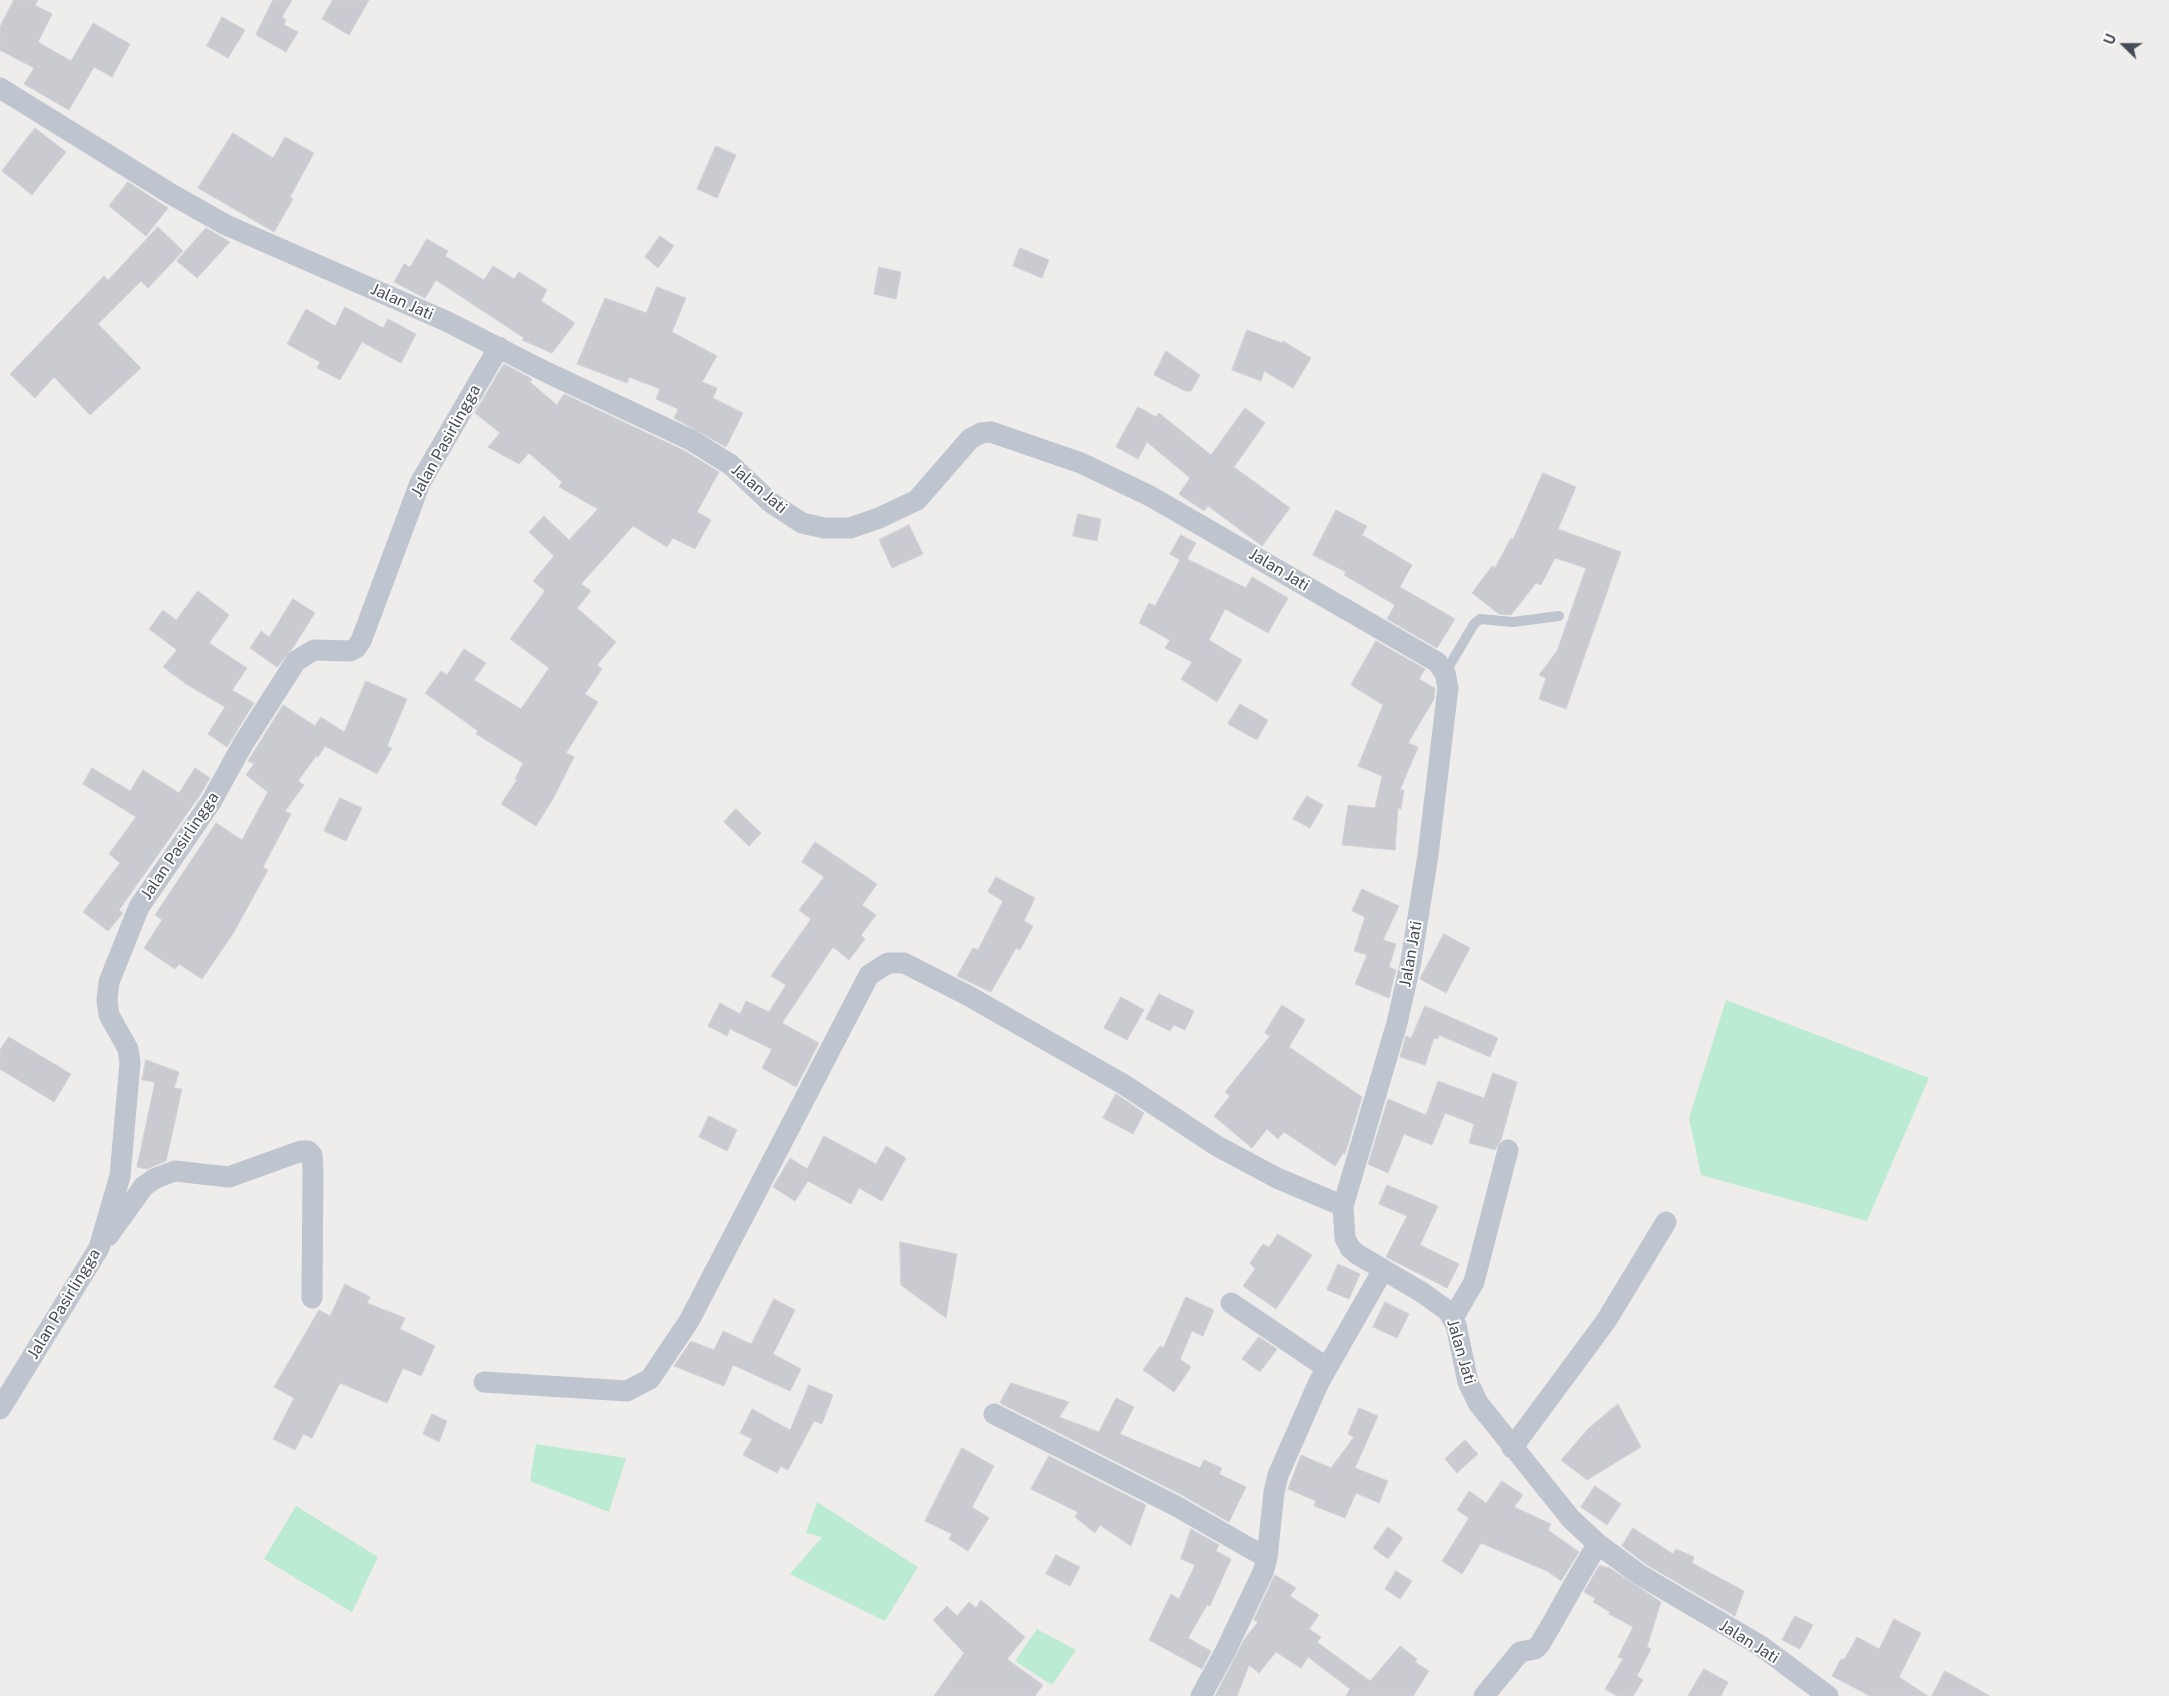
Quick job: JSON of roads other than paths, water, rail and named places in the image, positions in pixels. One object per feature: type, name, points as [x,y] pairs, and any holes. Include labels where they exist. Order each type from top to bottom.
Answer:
[{"type":"street","name":"Jalan Jati","points":[[0,88],[171,194],[226,225],[499,347],[546,372],[691,440],[731,465],[770,502],[802,523],[824,528],[850,528],[879,518],[917,500],[970,439],[981,433],[992,432],[1080,463],[1158,500],[1437,662],[1445,673],[1448,688],[1440,763],[1411,961],[1397,1023],[1344,1206],[1345,1238],[1350,1248],[1423,1293],[1448,1311],[1453,1318],[1468,1382],[1474,1396],[1512,1448],[1571,1519],[1598,1544],[1640,1575],[1704,1615],[1761,1646],[1828,1696]]},
{"type":"street","name":"Jalan Pasirlingga","points":[[0,1409],[99,1248],[120,1176],[130,1063],[128,1049],[109,1014],[109,982],[138,907],[211,802],[243,744],[296,661],[314,650],[350,651],[356,648],[361,641],[420,483],[499,347]]},
{"type":"street","points":[[484,1382],[628,1392],[650,1379],[689,1321],[869,975],[888,962],[904,963],[967,995],[1122,1084],[1217,1146],[1277,1178],[1344,1206]]},
{"type":"street","points":[[1453,1318],[1474,1282],[1508,1150]]},
{"type":"street","points":[[99,1248],[144,1186],[156,1178],[174,1172],[229,1177],[301,1151],[308,1151],[312,1155],[313,1171],[312,1298]]},
{"type":"street","points":[[1512,1448],[1606,1321],[1666,1222]]},
{"type":"street","points":[[1201,1696],[1225,1652],[1267,1558],[1274,1492],[1278,1475],[1327,1368],[1383,1270]]},
{"type":"street","points":[[1231,1303],[1327,1368]]},
{"type":"street","points":[[994,1414],[1176,1506],[1267,1558]]},
{"type":"street","points":[[1484,1696],[1520,1652],[1535,1649],[1540,1644],[1569,1594],[1573,1582],[1598,1544]]},
{"type":"lane","points":[[1445,673],[1474,624],[1480,619],[1513,622],[1559,616]]}]
